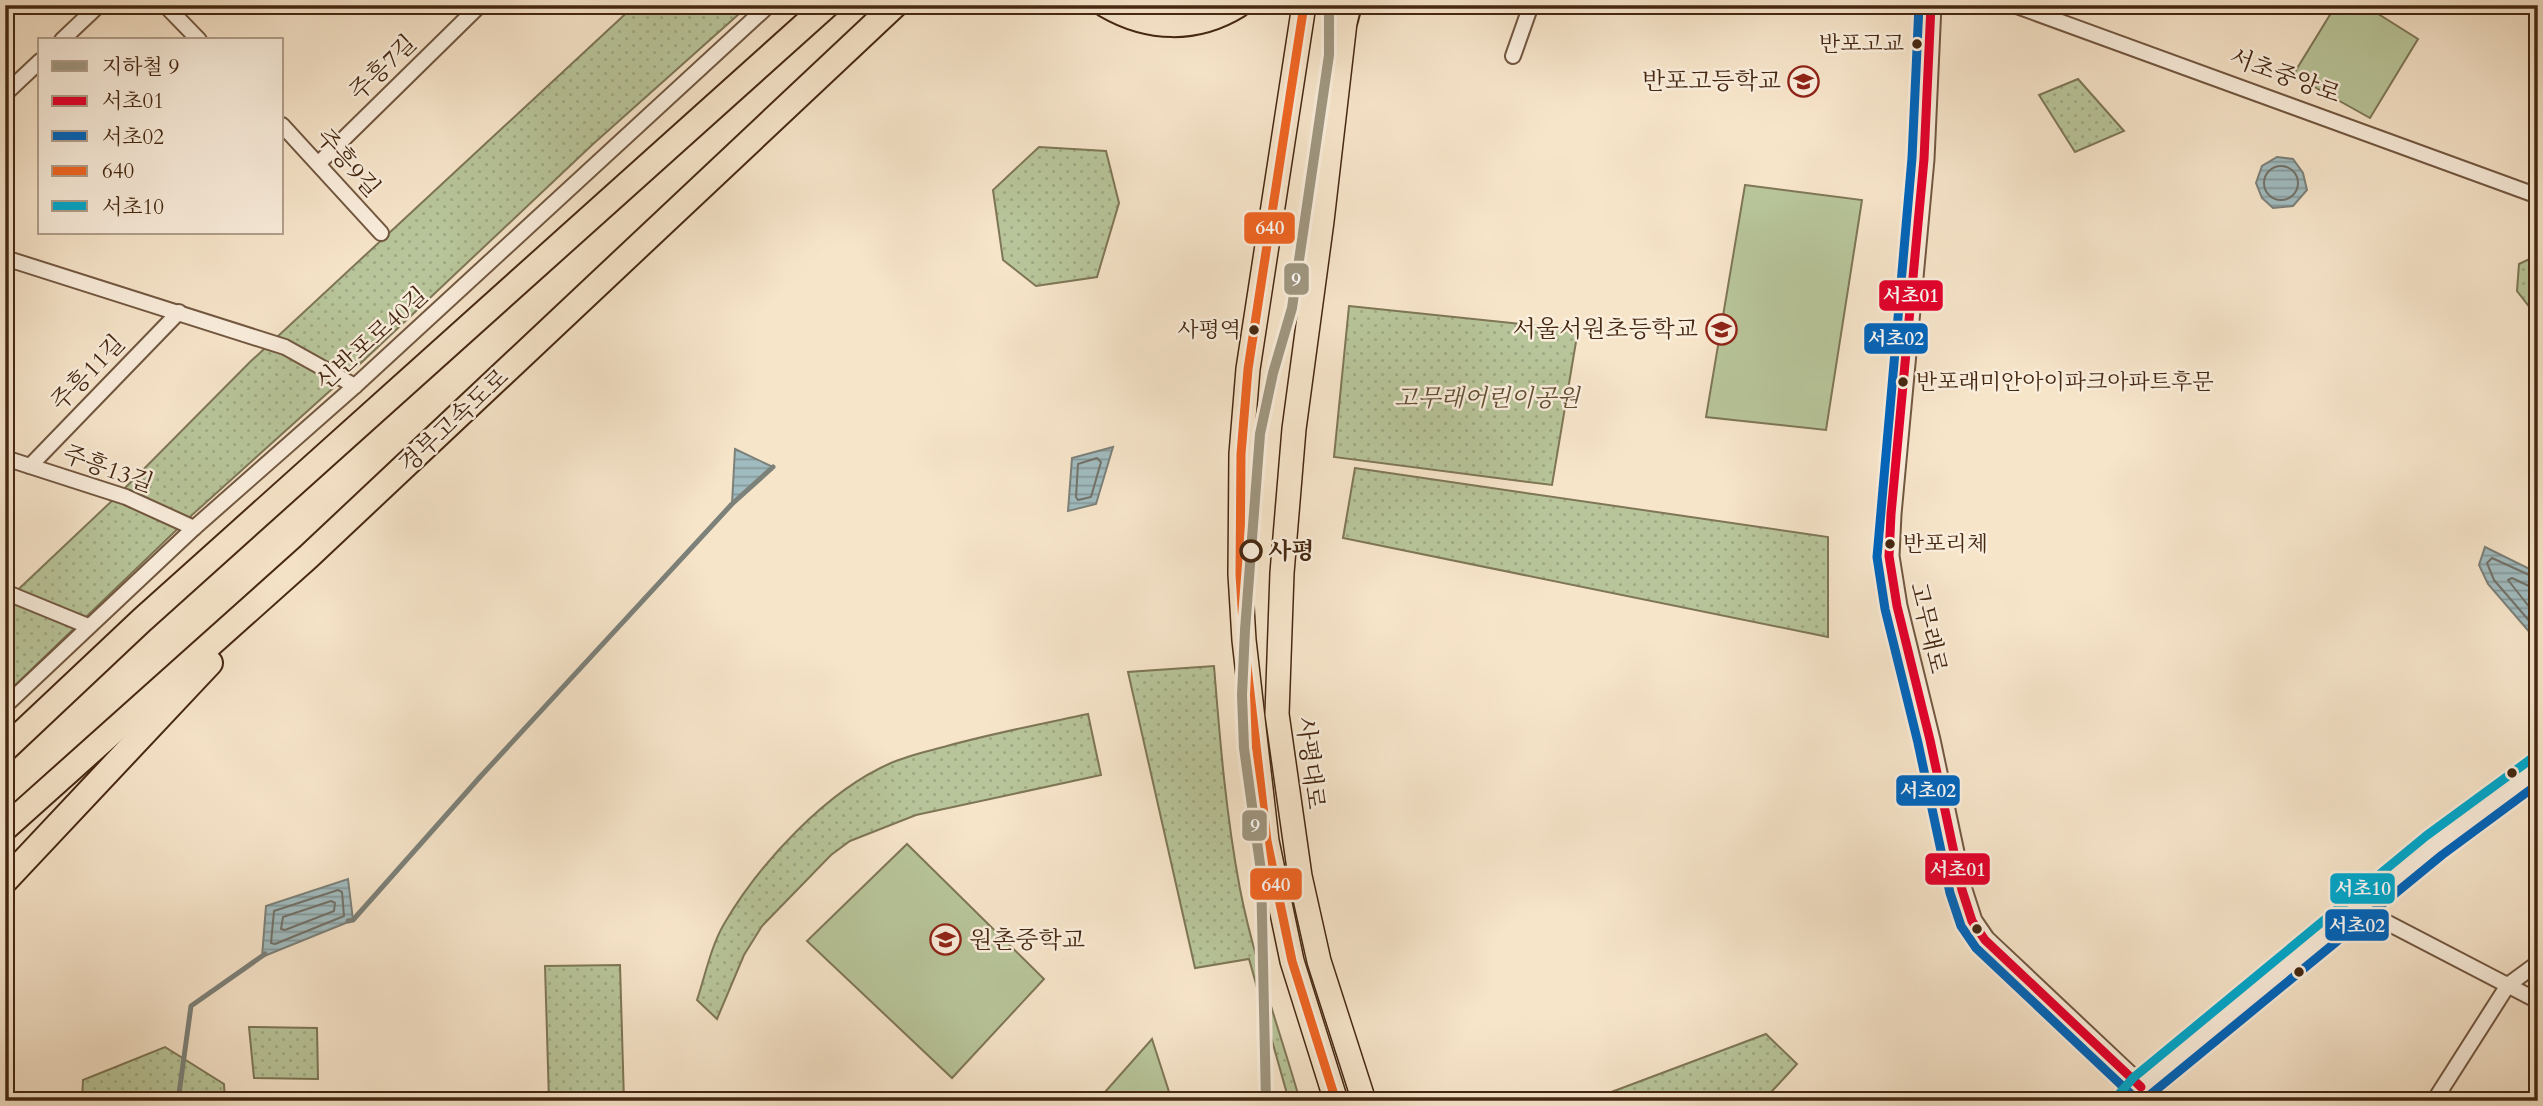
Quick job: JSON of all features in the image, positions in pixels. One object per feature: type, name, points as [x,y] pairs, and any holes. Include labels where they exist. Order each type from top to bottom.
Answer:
[{"type":"highway","points":[[5,749],[142,620],[827,5]]},
{"type":"highway","name":"경부고속도로","points":[[5,828],[308,557],[895,5]]},
{"type":"highway","points":[[1106,5],[1132,18],[1178,25],[1214,18],[1238,5]]},
{"type":"highway","points":[[5,881],[308,557]]},
{"type":"main road","points":[[1304,5],[1248,369],[1241,454],[1240,574],[1244,640],[1267,841],[1292,961],[1336,1101]]},
{"type":"main road","name":"사평대로","points":[[1347,10],[1294,429],[1282,573],[1277,714],[1300,876],[1319,961],[1364,1101]]},
{"type":"main road","points":[[2137,1096],[2434,845],[2538,769]]},
{"type":"street","points":[[64,38],[99,5]]},
{"type":"street","points":[[165,5],[197,38]]},
{"type":"street","name":"주흥7길","points":[[319,163],[480,5]]},
{"type":"street","name":"신반포로40길","points":[[5,706],[194,528],[355,386],[769,5]]},
{"type":"street","points":[[1513,56],[1531,5]]},
{"type":"street","name":"고무래로","points":[[1931,5],[1924,159],[1891,514],[1889,556],[1897,606],[1930,740],[1962,890],[1972,921],[1985,940],[2137,1096]]},
{"type":"street","name":"서초중앙로","points":[[2014,5],[2538,196]]},
{"type":"street","points":[[5,94],[38,63]]},
{"type":"street","name":"주흥9길","points":[[284,127],[381,233]]},
{"type":"street","points":[[5,258],[285,347],[355,386]]},
{"type":"street","name":"주흥11길","points":[[30,466],[179,312]]},
{"type":"street","name":"주흥13길","points":[[5,458],[126,497],[194,528]]},
{"type":"street","points":[[5,592],[88,626]]},
{"type":"street","points":[[2359,908],[2538,1001]]},
{"type":"street","points":[[2434,1101],[2508,985],[2538,962]]},
{"type":"green space","points":[[635,5],[749,5],[592,145],[362,362],[192,515],[5,695],[5,602],[116,497],[250,362]]},
{"type":"green space","points":[[2336,5],[2364,5],[2418,39],[2370,118],[2293,75]]},
{"type":"green space","points":[[2078,79],[2124,131],[2075,152],[2039,95]]},
{"type":"green space","points":[[1039,147],[1106,151],[1119,203],[1097,277],[1036,286],[1003,260],[993,190]]},
{"type":"green space","points":[[1745,185],[1862,200],[1826,430],[1706,417]]},
{"type":"green space","points":[[2538,255],[2538,318],[2517,291],[2519,264]]},
{"type":"green space","name":"고무래어린이공원","points":[[1349,306],[1578,330],[1552,485],[1334,457]]},
{"type":"green space","points":[[1355,468],[1828,537],[1828,637],[1343,538]]},
{"type":"green space","points":[[1214,666],[1227,806],[1240,889],[1260,969],[1300,1101],[1289,1101],[1249,959],[1195,968],[1128,672]]},
{"type":"green space","points":[[1088,714],[1101,775],[916,815],[850,841],[831,855],[762,926],[744,955],[717,1019],[697,1000],[715,942],[739,901],[775,854],[819,810],[842,792],[867,775],[912,755]]},
{"type":"green space","points":[[907,844],[1044,979],[952,1078],[807,941]]},
{"type":"green space","points":[[620,965],[624,1101],[549,1101],[545,966]]},
{"type":"green space","points":[[249,1027],[317,1028],[318,1079],[254,1078]]},
{"type":"green space","points":[[1766,1034],[1797,1064],[1763,1101],[1598,1101],[1598,1097]]},
{"type":"green space","points":[[1152,1039],[1172,1101],[1097,1101]]},
{"type":"green space","points":[[165,1047],[224,1084],[225,1101],[82,1101],[83,1080]]},
{"type":"water","points":[[2277,157],[2293,159],[2303,173],[2307,190],[2293,206],[2273,208],[2262,198],[2256,183],[2262,166]]},
{"type":"water","points":[[1113,447],[1096,504],[1068,511],[1072,458]]},
{"type":"water","points":[[735,449],[773,467],[732,504]]},
{"type":"water","points":[[2485,547],[2538,573],[2538,642],[2488,584],[2479,565]]},
{"type":"water","points":[[348,879],[353,920],[262,957],[266,906]]},
{"type":"waterway","points":[[348,921],[353,920],[480,777],[732,504],[773,467]]},
{"type":"waterway","points":[[178,1101],[191,1006],[265,954]]},
{"type":"metro line","name":"9","points":[[1266,1101],[1261,871],[1244,748],[1242,695],[1245,630],[1260,434],[1273,373],[1292,308],[1329,55],[1329,5]]},
{"type":"transit line","name":"640","points":[[1304,5],[1248,369],[1241,454],[1240,574],[1244,640],[1267,841],[1292,961],[1336,1101]]},
{"type":"transit line","name":"서초02","points":[[1919,5],[1912,158],[1877,557],[1885,609],[1918,743],[1950,893],[1961,926],[1976,948],[2133,1096],[2145,1099],[2442,855],[2538,784]]},
{"type":"transit line","name":"서초01","points":[[1931,5],[1924,159],[1891,514],[1889,556],[1897,606],[1930,740],[1962,890],[1972,921],[1985,940],[2141,1087]]},
{"type":"transit line","name":"서초10","points":[[2120,1093],[2133,1078],[2426,836],[2531,759]]},
{"type":"place","name":"반포고교","points":[[1917,44]]},
{"type":"place","name":"반포고등학교","points":[[1804,81]]},
{"type":"place","name":"서울서원초등학교","points":[[1721,329]]},
{"type":"place","name":"사평역","points":[[1254,330]]},
{"type":"place","name":"반포래미안아이파크아파트후문","points":[[1903,382]]},
{"type":"place","name":"반포리체","points":[[1890,544]]},
{"type":"place","name":"사평","points":[[1251,551]]},
{"type":"place","name":"원촌중학교","points":[[946,940]]}]
